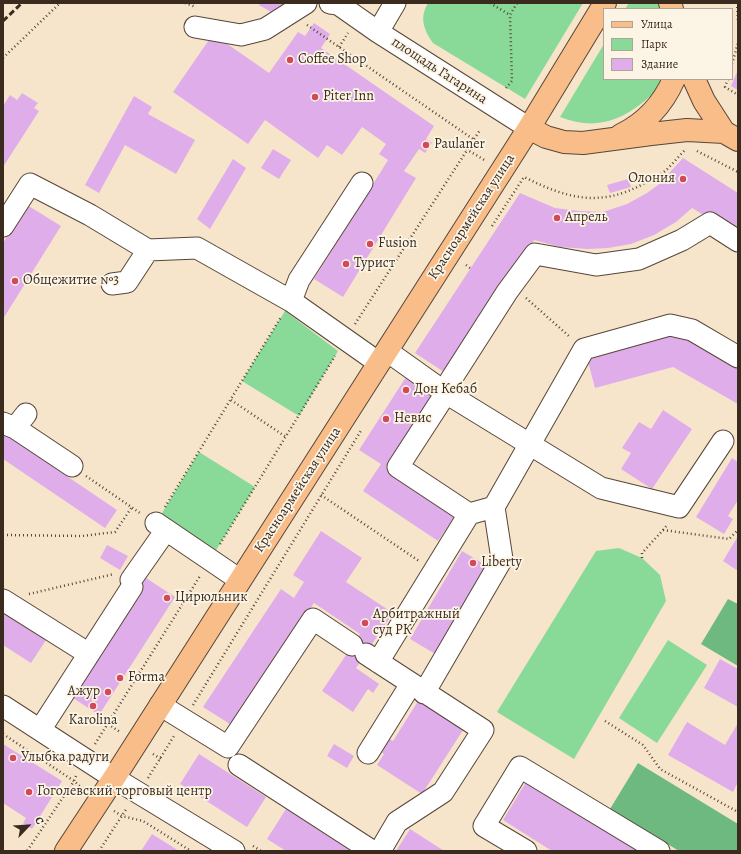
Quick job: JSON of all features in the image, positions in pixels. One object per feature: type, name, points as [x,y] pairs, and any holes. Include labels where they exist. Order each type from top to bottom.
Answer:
[{"type":"main road","points":[[529,128],[605,3]]},
{"type":"main road","name":"площадь Гагарина","points":[[602,141],[629,131],[652,114],[662,102],[674,80]]},
{"type":"main road","name":"площадь Гагарина","points":[[694,80],[704,101],[731,136]]},
{"type":"main road","name":"площадь Гагарина","points":[[529,128],[546,137],[564,142],[583,144],[687,130],[731,136]]},
{"type":"main road","name":"Красноармейская улица","points":[[66,851],[529,128]]},
{"type":"street","points":[[195,27],[241,35],[265,29],[306,3]]},
{"type":"street","points":[[336,3],[378,32]]},
{"type":"street","name":"площадь Гагарина","points":[[395,3],[378,32],[529,128]]},
{"type":"street","points":[[288,306],[299,280],[362,183]]},
{"type":"street","points":[[3,226],[30,184],[90,215],[148,250],[197,248],[288,306],[346,339],[448,387],[529,445],[602,488],[679,507],[723,441]]},
{"type":"street","points":[[469,514],[398,467],[511,286],[535,254],[596,265],[639,259],[682,240],[710,223],[738,241]]},
{"type":"street","points":[[112,284],[127,282],[148,250]]},
{"type":"street","points":[[368,753],[418,689],[502,559],[494,507],[584,349],[670,325],[692,330],[738,356]]},
{"type":"street","points":[[15,422],[72,466]]},
{"type":"street","points":[[365,654],[433,571],[469,514],[494,507]]},
{"type":"street","points":[[40,730],[89,654],[135,578],[161,526],[240,580]]},
{"type":"street","points":[[3,600],[89,654]]},
{"type":"street","points":[[160,705],[228,747],[313,620],[483,730],[443,792],[397,822],[380,851]]},
{"type":"street","points":[[3,706],[85,760],[234,851]]},
{"type":"street","points":[[239,765],[372,851]]},
{"type":"street","points":[[526,851],[484,826],[520,767],[659,851]]},
{"type":"path","points":[[3,58],[60,3]]},
{"type":"path","points":[[490,3],[510,15]]},
{"type":"path","points":[[506,88],[512,81],[510,15],[517,3]]},
{"type":"path","points":[[737,3],[738,22]]},
{"type":"path","points":[[305,24],[474,139]]},
{"type":"path","points":[[733,60],[738,42]]},
{"type":"path","points":[[728,80],[725,87],[738,95]]},
{"type":"path","points":[[26,851],[74,781],[85,760],[346,339],[466,149],[480,130]]},
{"type":"path","points":[[491,227],[524,177],[544,187],[565,194],[586,198],[610,197],[631,190],[664,172],[689,146]]},
{"type":"path","points":[[466,149],[481,159]]},
{"type":"path","points":[[696,150],[738,172]]},
{"type":"path","points":[[462,272],[470,259]]},
{"type":"path","points":[[466,265],[470,268]]},
{"type":"path","points":[[511,286],[584,349]]},
{"type":"path","points":[[161,526],[231,400],[288,306]]},
{"type":"path","points":[[231,400],[286,437]]},
{"type":"path","points":[[147,781],[366,422]]},
{"type":"path","points":[[3,535],[82,536],[115,532],[132,507],[72,466]]},
{"type":"path","points":[[321,495],[433,571]]},
{"type":"path","points":[[642,558],[642,553],[664,530],[679,507]]},
{"type":"path","points":[[664,530],[728,539],[738,530]]},
{"type":"path","points":[[3,600],[135,578]]},
{"type":"path","points":[[605,721],[643,745],[660,769],[738,812]]},
{"type":"path","points":[[3,734],[74,781]]},
{"type":"path","points":[[99,851],[122,816],[144,821],[192,851]]},
{"type":"green space","points":[[428,3],[583,3],[525,99],[433,43],[425,29],[423,19],[425,8]]},
{"type":"green space","points":[[629,3],[657,3],[660,8],[626,8]]},
{"type":"green space","points":[[603,46],[603,80],[661,80],[656,89],[642,103],[622,116],[612,120],[582,123],[560,117]]},
{"type":"green space","points":[[285,311],[338,351],[299,416],[242,381]]},
{"type":"green space","points":[[199,452],[255,487],[210,560],[156,523]]},
{"type":"green space","points":[[619,548],[642,558],[660,575],[666,601],[574,759],[497,712],[596,551]]},
{"type":"green space","points":[[728,599],[738,604],[738,666],[701,644]]},
{"type":"green space","points":[[668,640],[707,665],[657,743],[619,718]]},
{"type":"green space","points":[[638,763],[738,824],[738,851],[679,851],[610,809]]},
{"type":"building","points":[[260,3],[283,3],[276,15],[259,5]]},
{"type":"building","points":[[314,23],[330,34],[321,48],[434,126],[426,139],[432,143],[425,153],[419,149],[404,171],[416,178],[343,297],[314,279],[388,160],[379,154],[386,144],[362,127],[342,155],[327,145],[318,158],[265,120],[248,144],[173,92],[213,34],[269,73],[298,32],[305,36]]},
{"type":"building","points":[[738,70],[738,90],[731,86]]},
{"type":"building","points":[[22,93],[38,103],[34,108],[39,111],[3,167],[3,106],[10,95],[17,100]]},
{"type":"building","points":[[134,96],[152,107],[148,114],[195,140],[176,174],[125,145],[99,193],[85,185]]},
{"type":"building","points":[[273,149],[291,160],[279,179],[261,168]]},
{"type":"building","points":[[683,158],[738,193],[738,236],[692,208],[676,222],[654,235],[631,244],[608,248],[588,249],[560,247],[534,240],[447,374],[415,353],[520,193],[555,208],[603,212],[627,204],[647,193],[658,185]]},
{"type":"building","points":[[233,159],[246,168],[210,229],[197,219]]},
{"type":"building","points":[[628,179],[631,187],[610,193],[607,185]]},
{"type":"building","name":"Общежитие №3","points":[[27,205],[61,226],[3,319],[3,243]]},
{"type":"building","points":[[667,332],[690,338],[738,365],[738,404],[673,367],[595,388],[586,354]]},
{"type":"building","points":[[408,374],[435,392],[386,467],[456,514],[438,541],[363,491],[381,464],[359,450]]},
{"type":"building","points":[[663,410],[692,429],[652,489],[621,469],[631,453],[622,448],[639,422],[651,429]]},
{"type":"building","points":[[3,433],[117,510],[105,528],[3,459]]},
{"type":"building","points":[[732,458],[738,462],[738,500],[728,516],[733,519],[724,534],[696,517]]},
{"type":"building","points":[[321,531],[362,558],[346,582],[393,613],[356,668],[379,684],[373,693],[368,689],[353,712],[322,691],[360,634],[314,603],[233,726],[203,707],[281,589],[294,598],[304,582],[293,575]]},
{"type":"building","points":[[738,536],[738,571],[723,561]]},
{"type":"building","points":[[107,545],[128,556],[120,570],[100,558]]},
{"type":"building","points":[[462,551],[489,567],[437,655],[410,639]]},
{"type":"building","points":[[146,578],[175,597],[99,715],[70,696]]},
{"type":"building","points":[[3,604],[50,634],[31,663],[3,645]]},
{"type":"building","points":[[720,659],[738,669],[738,707],[704,688]]},
{"type":"building","points":[[420,698],[465,727],[422,794],[377,765],[384,754],[377,750],[386,737],[393,741]]},
{"type":"building","points":[[687,722],[725,745],[738,723],[738,782],[733,792],[668,755]]},
{"type":"building","name":"Гоголевский торговый центр","points":[[3,744],[62,781],[32,829],[23,823],[26,818],[3,803]]},
{"type":"building","points":[[334,744],[354,756],[347,768],[327,756]]},
{"type":"building","points":[[199,754],[266,797],[247,827],[180,784]]},
{"type":"building","points":[[526,782],[638,851],[552,851],[503,820]]},
{"type":"building","points":[[286,809],[352,851],[286,851],[267,839]]},
{"type":"building","points":[[410,829],[438,847],[445,851],[396,851]]},
{"type":"building","points":[[152,834],[179,851],[141,851]]},
{"type":"railway","points":[[3,21],[22,3]]},
{"type":"place","name":"Coffee Shop","points":[[290,60]]},
{"type":"place","name":"Piter Inn","points":[[315,97]]},
{"type":"place","name":"Paulaner","points":[[426,145]]},
{"type":"place","name":"Олония","points":[[683,179]]},
{"type":"place","name":"Апрель","points":[[557,218]]},
{"type":"place","name":"Fusion","points":[[370,244]]},
{"type":"place","name":"Турист","points":[[346,264]]},
{"type":"place","name":"Общежитие №3","points":[[15,281]]},
{"type":"place","name":"Дон Кебаб","points":[[406,390]]},
{"type":"place","name":"Невис","points":[[386,419]]},
{"type":"place","name":"Liberty","points":[[473,563]]},
{"type":"place","name":"Цирюльник","points":[[167,598]]},
{"type":"place","name":"Арбитражный суд РК","points":[[365,623]]},
{"type":"place","name":"Forma","points":[[120,678]]},
{"type":"place","name":"Ажур","points":[[108,692]]},
{"type":"place","name":"Karolina","points":[[93,706]]},
{"type":"place","name":"Улыбка радуги","points":[[13,758]]},
{"type":"place","name":"Гоголевский торговый центр","points":[[29,792]]}]
